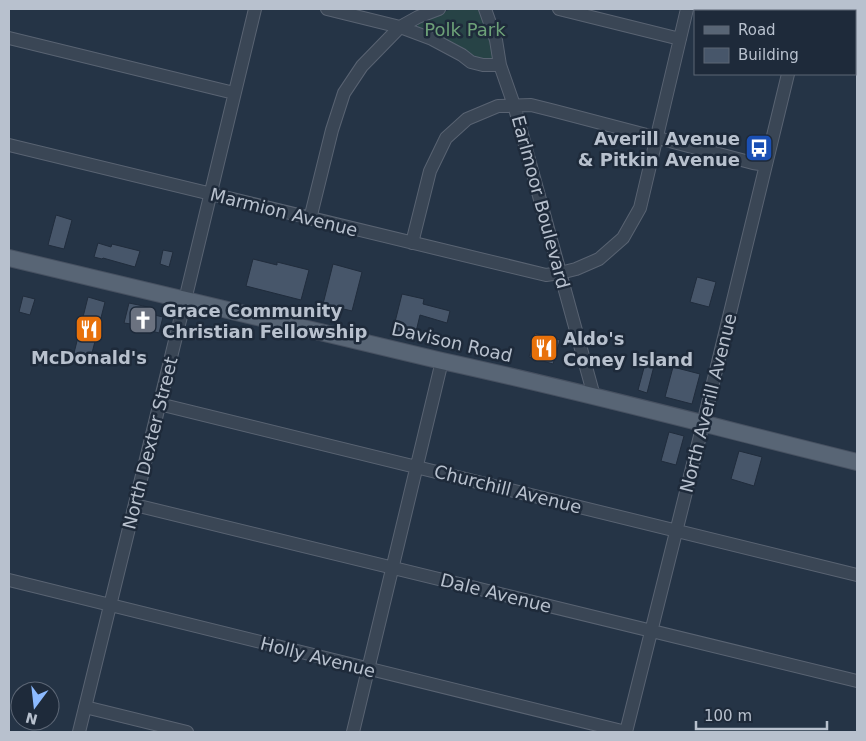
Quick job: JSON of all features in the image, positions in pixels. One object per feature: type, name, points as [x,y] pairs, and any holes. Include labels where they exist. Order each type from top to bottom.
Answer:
[{"type":"main road","name":"Davison Road","points":[[9,258],[594,396],[857,462]]},
{"type":"street","name":"North Dexter Street","points":[[79,732],[255,9]]},
{"type":"street","points":[[327,9],[400,27],[432,39],[472,62],[500,65]]},
{"type":"street","points":[[310,219],[332,130],[344,93],[362,66],[400,27],[418,16],[439,9]]},
{"type":"street","name":"Earlmoor Boulevard","points":[[485,9],[496,40],[500,65],[514,105],[594,396]]},
{"type":"street","points":[[559,9],[680,39]]},
{"type":"street","name":"Marmion Avenue","points":[[9,145],[412,244],[546,275],[560,273],[576,269],[599,259],[623,238],[640,208],[687,9]]},
{"type":"street","points":[[9,38],[234,93]]},
{"type":"street","name":"North Averill Avenue","points":[[626,732],[788,75]]},
{"type":"street","points":[[412,244],[430,171],[446,138],[467,119],[498,106],[531,106],[555,110],[766,165]]},
{"type":"street","points":[[353,732],[442,361]]},
{"type":"street","name":"Churchill Avenue","points":[[159,404],[857,575]]},
{"type":"street","name":"Dale Avenue","points":[[135,505],[857,681]]},
{"type":"street","name":"Holly Avenue","points":[[9,580],[626,732]]},
{"type":"street","points":[[85,707],[187,732]]},
{"type":"green space","name":"Polk Park","points":[[452,9],[478,9],[494,54],[491,59],[484,60],[418,27],[418,23],[421,20]]},
{"type":"building","points":[[56,215],[72,220],[64,249],[48,245]]},
{"type":"building","points":[[98,243],[111,247],[112,244],[140,251],[135,267],[94,257]]},
{"type":"building","points":[[163,250],[173,252],[169,267],[160,264]]},
{"type":"building","points":[[253,259],[277,265],[277,262],[309,270],[301,300],[246,286]]},
{"type":"building","points":[[333,264],[362,272],[352,311],[323,304]]},
{"type":"building","points":[[697,277],[716,282],[709,307],[690,302]]},
{"type":"building","points":[[402,294],[424,299],[423,304],[450,311],[447,323],[420,315],[415,336],[393,330]]},
{"type":"building","points":[[23,296],[35,299],[30,315],[19,312]]},
{"type":"building","name":"McDonald's","points":[[88,297],[105,302],[91,357],[89,356],[88,361],[73,357]]},
{"type":"building","name":"Grace Community Christian Fellowship","points":[[129,303],[148,307],[146,313],[163,317],[159,333],[152,331],[151,334],[130,328],[131,324],[124,323]]},
{"type":"building","name":"Aldo's Coney Island","points":[[535,333],[560,340],[553,364],[529,357]]},
{"type":"building","points":[[645,364],[654,366],[647,393],[638,390]]},
{"type":"building","points":[[673,367],[700,374],[692,404],[665,397]]},
{"type":"building","points":[[669,432],[684,436],[676,465],[661,461]]},
{"type":"building","points":[[739,451],[762,457],[754,486],[731,479]]},
{"type":"place","name":"Averill Avenue & Pitkin Avenue","points":[[759,148]]},
{"type":"place","name":"Grace Community Christian Fellowship","points":[[143,320]]},
{"type":"place","name":"McDonald's","points":[[89,329]]},
{"type":"place","name":"Aldo's Coney Island","points":[[544,348]]}]
